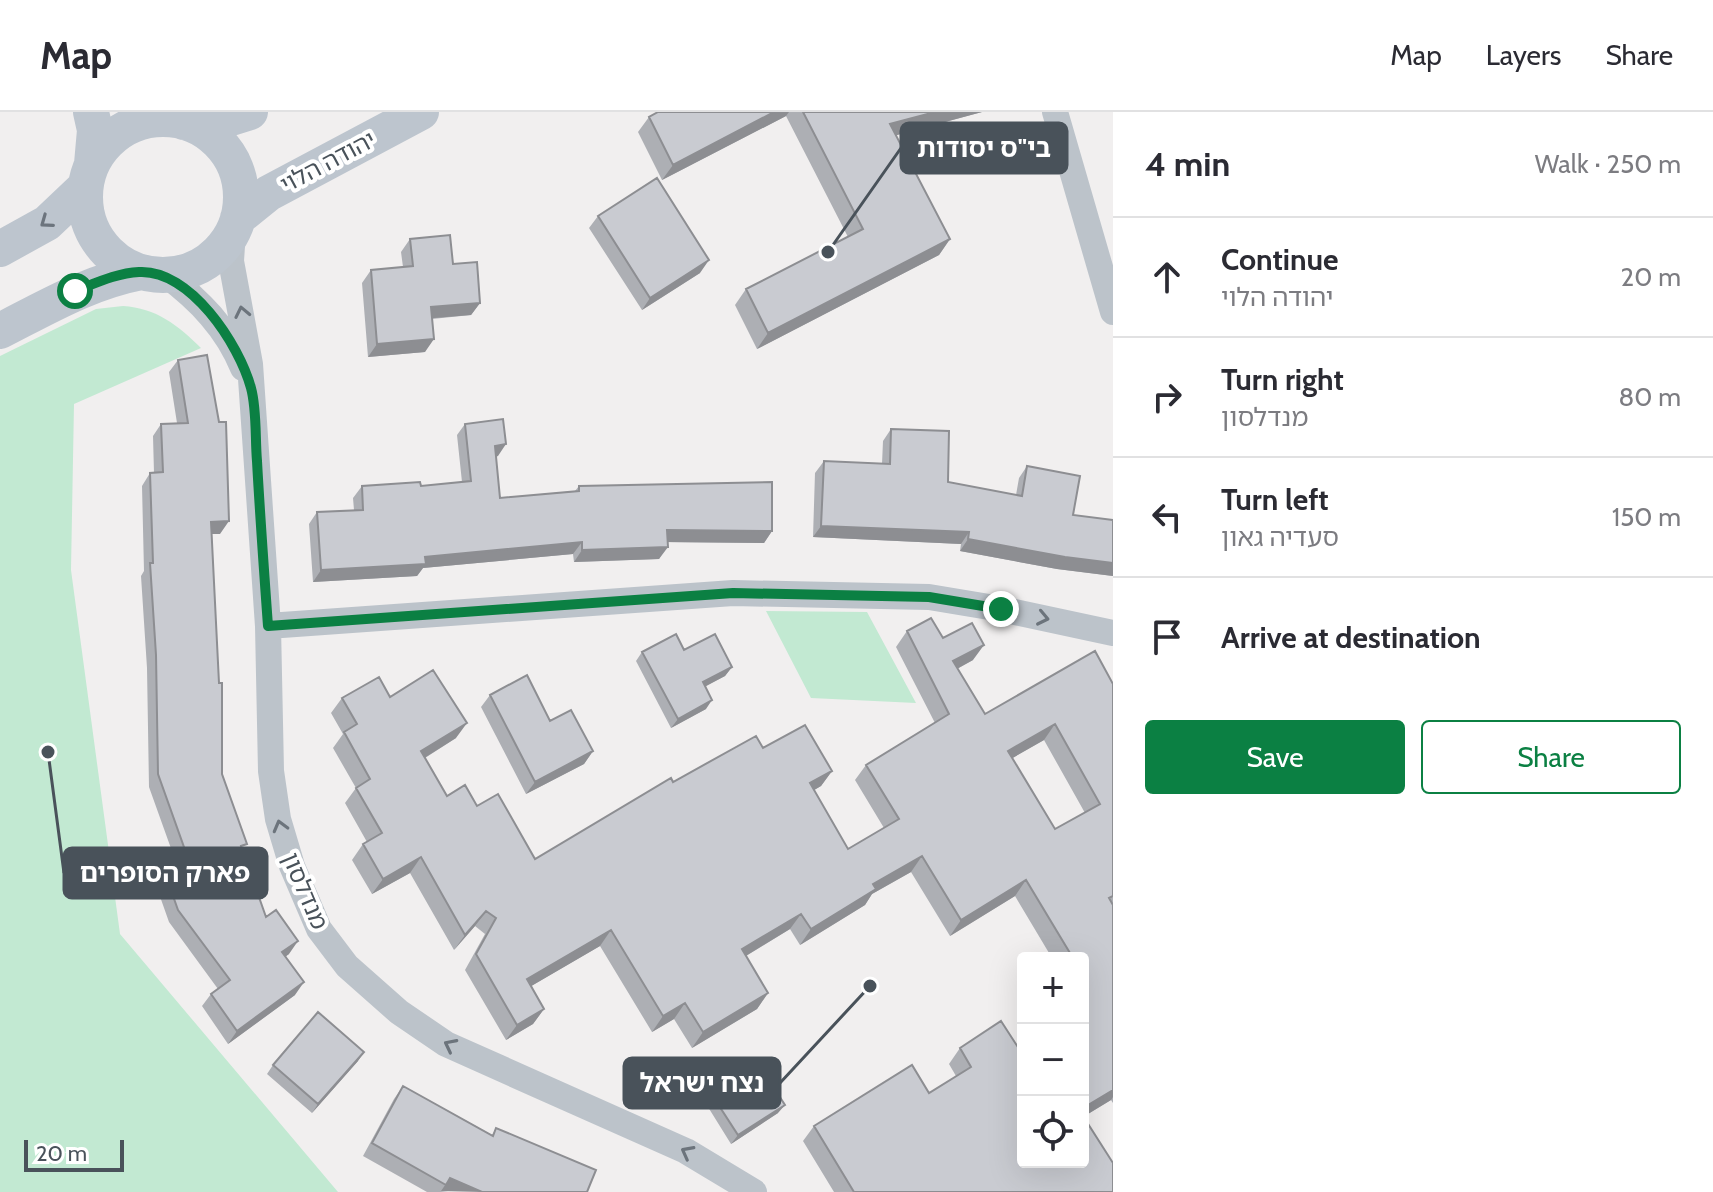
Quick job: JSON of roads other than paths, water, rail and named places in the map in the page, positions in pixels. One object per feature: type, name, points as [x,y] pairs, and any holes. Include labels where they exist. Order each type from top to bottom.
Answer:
[{"type":"main road","points":[[91,112],[95,130],[86,211],[95,234],[110,254],[153,273]]},
{"type":"main road","points":[[0,249],[47,223],[89,175],[105,144],[125,128],[148,120],[173,118],[218,122],[250,112]]},
{"type":"main road","name":"יהודה הלוי","points":[[236,224],[269,193],[421,112]]},
{"type":"main road","points":[[0,331],[75,291],[107,279],[189,270],[211,258],[228,240],[236,224],[239,183],[231,159],[215,139],[173,118]]},
{"type":"street","points":[[1055,112],[1113,312]]},
{"type":"street","name":"מנדלסון","points":[[236,224],[231,261],[244,323],[252,389],[268,626],[271,771],[278,819],[292,866],[319,929],[347,966],[399,1012],[446,1044],[686,1151],[754,1192]]},
{"type":"street","name":"מנדלסון","points":[[153,273],[191,294],[213,316],[239,357],[252,389]]},
{"type":"street","points":[[268,626],[733,593],[779,593],[929,597],[1113,633]]},
{"type":"place","name":"בי\"ס יסודות","points":[[828,252]]},
{"type":"place","name":"פארק הסופרים","points":[[48,752]]},
{"type":"place","name":"נצח ישראל","points":[[870,986]]}]
